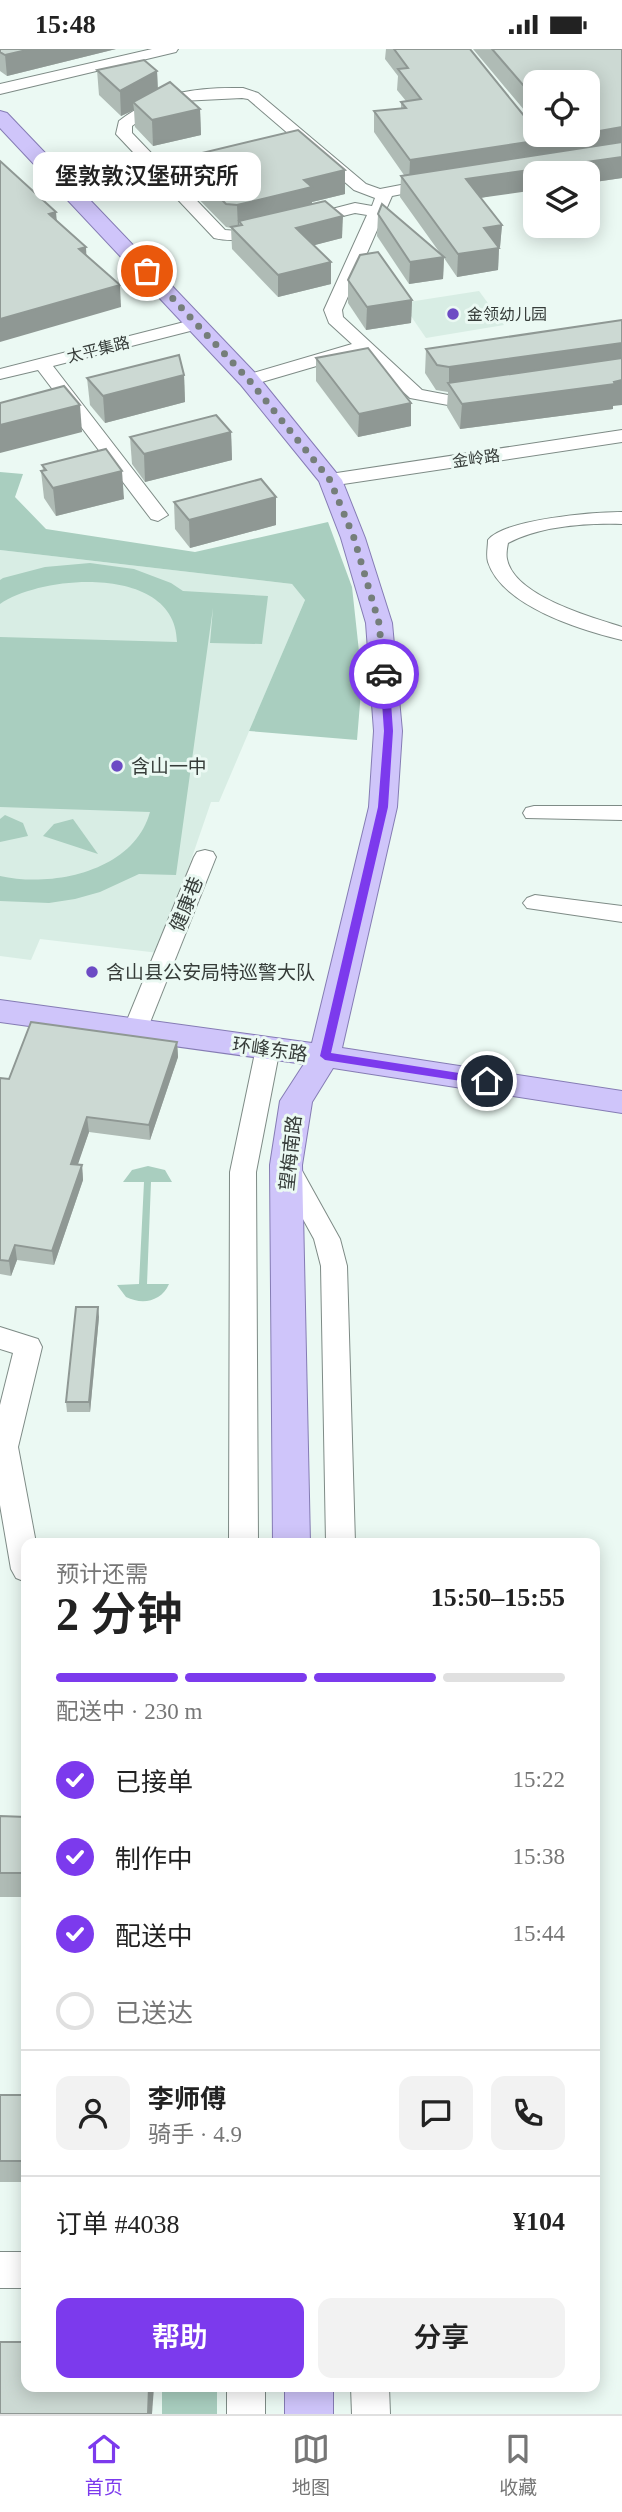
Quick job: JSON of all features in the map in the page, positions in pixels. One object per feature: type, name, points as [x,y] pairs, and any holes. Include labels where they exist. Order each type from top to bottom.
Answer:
[{"type":"main road","name":"望梅南路","points":[[4,126],[249,380],[330,480],[354,538],[379,623],[388,731],[383,807],[325,1056],[296,1101],[286,1165],[292,1538]]},
{"type":"main road","name":"环峰东路","points":[[0,1011],[325,1056],[622,1102]]},
{"type":"main road","points":[[309,2392],[309,2414]]},
{"type":"street","points":[[0,89],[171,49]]},
{"type":"street","points":[[224,92],[253,96],[380,204],[238,236],[220,234],[124,134],[124,124],[145,108],[180,95],[224,92]]},
{"type":"street","points":[[461,179],[386,192],[333,310],[335,319],[416,394],[428,399],[448,400],[502,393]]},
{"type":"street","name":"太平集路","points":[[0,374],[196,324]]},
{"type":"street","points":[[249,380],[364,347]]},
{"type":"street","points":[[42,363],[158,515]]},
{"type":"street","name":"金岭路","points":[[330,480],[622,436]]},
{"type":"street","points":[[622,518],[516,531],[498,540],[496,549],[500,570],[529,598],[622,634]]},
{"type":"street","points":[[534,813],[622,813]]},
{"type":"street","name":"健康巷","points":[[135,1030],[205,857]]},
{"type":"street","points":[[535,903],[622,913]]},
{"type":"street","points":[[243,1538],[243,1172],[268,1048]]},
{"type":"street","points":[[286,1165],[327,1239],[334,1266],[341,1538]]},
{"type":"street","points":[[0,1338],[28,1346],[4,1447],[21,1541]]},
{"type":"street","points":[[0,2270],[21,2270]]},
{"type":"street","points":[[246,2392],[246,2414]]},
{"type":"street","points":[[370,2392],[371,2414]]},
{"type":"shaded area","name":"金领幼儿园","points":[[479,291],[504,325],[426,338],[402,303]]},
{"type":"shaded area","name":"含山一中","points":[[0,550],[292,584],[305,600],[219,802],[211,802],[159,953],[40,939],[31,960],[0,956]]},
{"type":"green space","points":[[0,472],[23,474],[15,497],[46,529],[195,552],[328,522],[352,587],[362,679],[357,740],[249,731],[305,600],[292,584],[0,550]]},
{"type":"green space","points":[[90,563],[134,569],[171,583],[183,591],[268,596],[262,644],[210,643],[213,608],[176,875],[139,874],[100,892],[49,903],[0,901],[0,876],[44,879],[89,871],[127,849],[141,832],[150,812],[0,807],[0,637],[177,642],[171,617],[155,599],[132,588],[105,583],[46,586],[0,604],[0,580],[3,578],[45,567]]},
{"type":"green space","points":[[5,815],[23,823],[28,836],[0,842],[0,819]]},
{"type":"green space","points":[[73,819],[98,854],[43,836],[54,824]]},
{"type":"green space","points":[[148,1166],[165,1170],[172,1182],[151,1182],[147,1284],[169,1284],[156,1298],[138,1301],[126,1297],[117,1285],[139,1284],[144,1182],[123,1182],[132,1170]]},
{"type":"green space","points":[[162,2392],[217,2392],[217,2414],[162,2414]]},
{"type":"building","points":[[0,49],[31,49],[5,55]]},
{"type":"building","points":[[394,49],[470,49],[523,115],[523,143],[410,160],[374,111],[406,108],[401,102],[421,99],[398,69],[408,68]]},
{"type":"building","points":[[492,49],[622,49],[622,127],[600,131],[600,70],[523,70],[523,85]]},
{"type":"building","points":[[144,60],[157,71],[120,91],[97,70]]},
{"type":"building","points":[[170,82],[200,109],[152,120],[133,102]]},
{"type":"building","points":[[298,130],[345,170],[304,180],[312,187],[237,205],[226,204],[181,158]]},
{"type":"building","points":[[622,142],[622,157],[594,161],[523,161],[523,171],[466,179],[502,225],[484,228],[499,248],[458,254],[401,176],[600,147]]},
{"type":"building","points":[[0,161],[56,212],[49,214],[86,247],[79,249],[120,285],[0,319]]},
{"type":"building","points":[[325,201],[343,216],[296,228],[331,262],[278,275],[231,227],[242,225],[239,221]]},
{"type":"building","points":[[382,204],[444,257],[410,262],[378,214]]},
{"type":"building","points":[[378,252],[412,300],[367,307],[348,280],[360,255]]},
{"type":"building","points":[[622,320],[622,343],[449,367],[437,365],[426,349]]},
{"type":"building","points":[[368,348],[411,403],[359,414],[316,358]]},
{"type":"building","points":[[179,355],[184,375],[103,396],[87,378]]},
{"type":"building","points":[[622,358],[622,380],[614,382],[615,384],[462,404],[448,383]]},
{"type":"building","points":[[64,386],[80,405],[0,425],[0,403]]},
{"type":"building","points":[[216,415],[231,432],[144,454],[130,437]]},
{"type":"building","points":[[106,449],[122,471],[53,488],[41,471],[46,470],[42,465]]},
{"type":"building","points":[[261,479],[276,497],[189,520],[174,502]]},
{"type":"building","points":[[31,1022],[177,1042],[149,1125],[87,1117],[71,1164],[82,1165],[52,1251],[15,1245],[9,1261],[0,1260],[0,1078],[9,1079]]},
{"type":"building","points":[[76,1307],[98,1307],[89,1402],[66,1402]]},
{"type":"building","points":[[0,1816],[21,1817],[21,1873],[0,1873]]},
{"type":"building","points":[[0,2095],[21,2095],[21,2161],[0,2161]]},
{"type":"building","points":[[0,2342],[21,2342],[21,2392],[149,2392],[148,2414],[0,2414]]},
{"type":"way so far","points":[[147,271],[249,380],[330,480],[354,538],[379,623],[384,674]]},
{"type":"place","name":"堡敦敦汉堡研究所","points":[[147,271]]},
{"type":"place","name":"金领幼儿园","points":[[453,314]]},
{"type":"place","name":"含山一中","points":[[117,766]]},
{"type":"place","name":"含山县公安局特巡警大队","points":[[92,972]]},
{"type":"route","points":[[384,674],[388,731],[383,807],[325,1056],[487,1081]]}]
